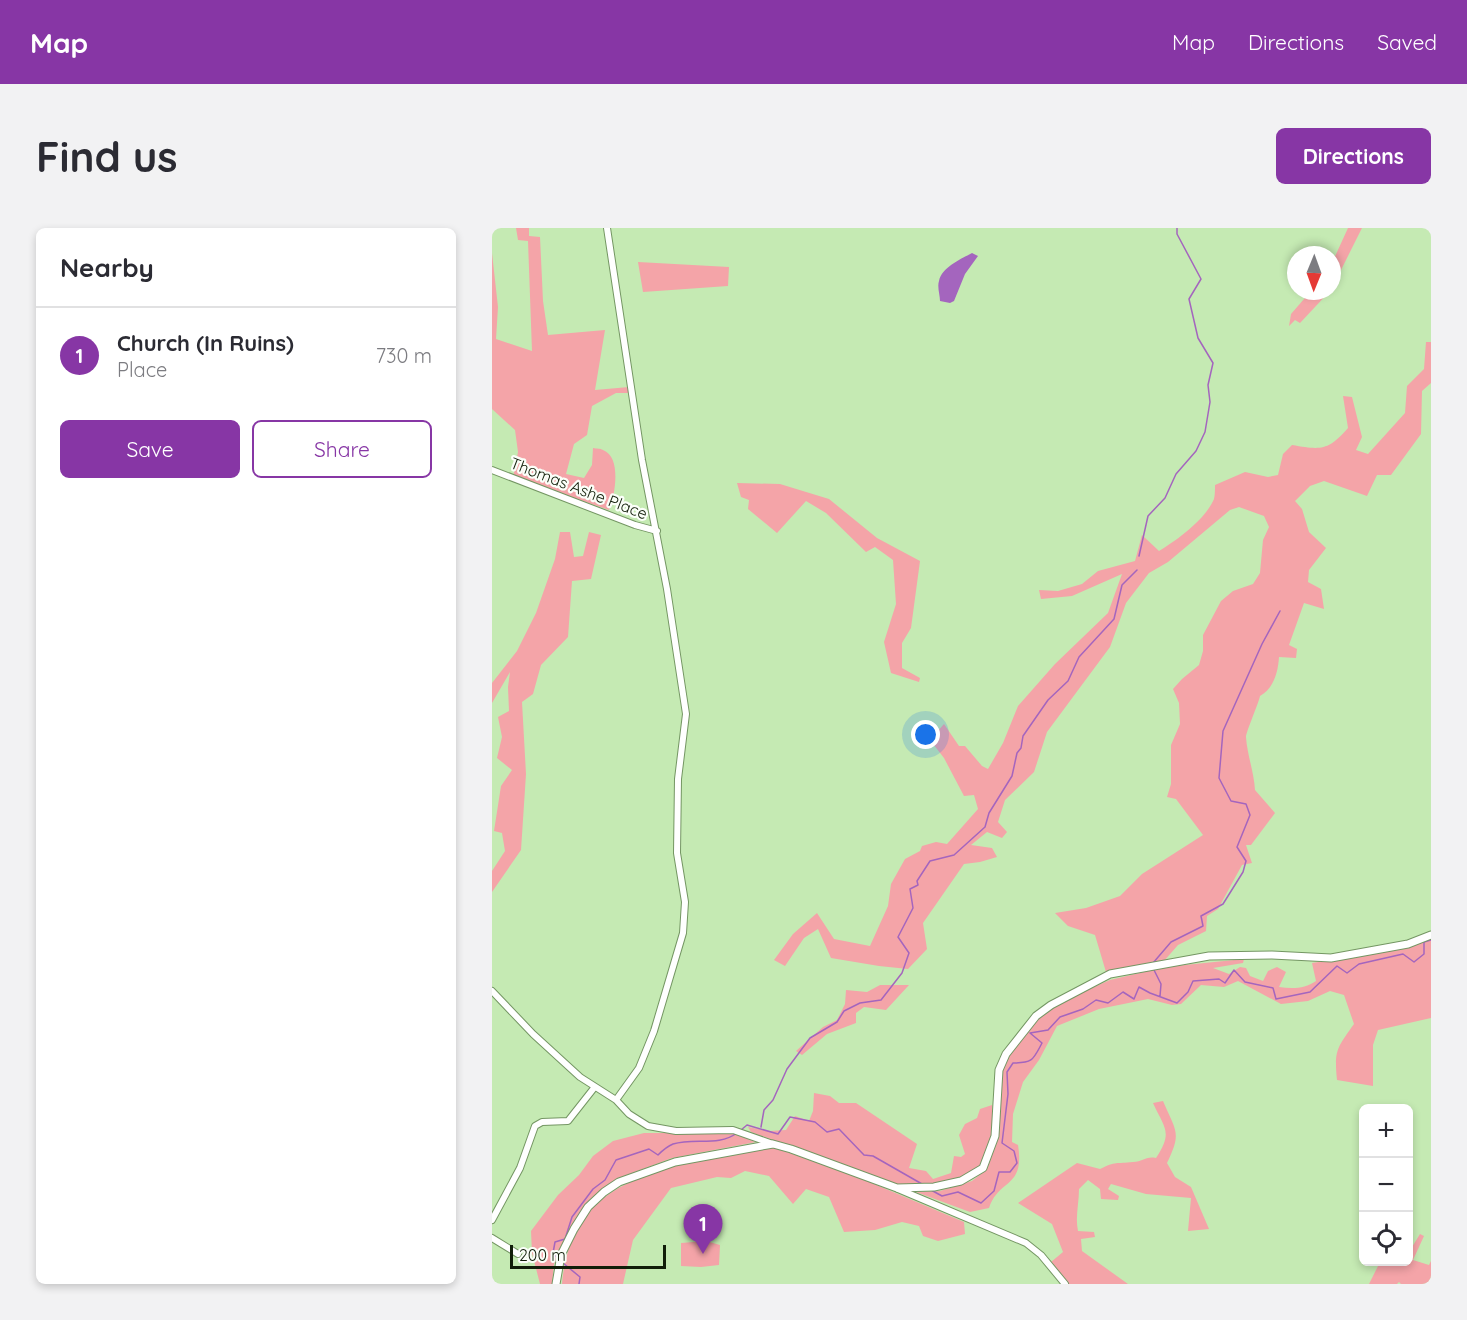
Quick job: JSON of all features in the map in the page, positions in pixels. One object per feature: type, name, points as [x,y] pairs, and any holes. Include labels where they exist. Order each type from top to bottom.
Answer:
[{"type":"street","points":[[607,228],[642,460],[657,531],[686,714],[678,779],[677,843],[677,858],[685,902],[683,933],[654,1030],[639,1068],[616,1100]]},
{"type":"street","name":"Thomas Ashe Place","points":[[492,470],[635,525],[657,531]]},
{"type":"street","points":[[897,1188],[934,1187],[961,1181],[983,1168],[995,1136],[999,1070],[1005,1054],[1030,1021],[1050,1005],[1110,974],[1209,956],[1331,958],[1408,944],[1431,934]]},
{"type":"street","points":[[492,991],[533,1034],[580,1077],[616,1100],[629,1113],[648,1126],[676,1131],[733,1130],[897,1188],[1026,1243],[1041,1255],[1065,1284]]},
{"type":"street","points":[[492,1220],[520,1168],[535,1126],[542,1122],[568,1121],[594,1088]]},
{"type":"street","points":[[556,1284],[561,1255],[574,1229],[588,1207],[619,1182],[675,1162],[773,1144]]},
{"type":"street","points":[[492,1238],[518,1254]]},
{"type":"shaded area","points":[[516,228],[529,228],[529,236],[540,237],[543,301],[548,335],[605,330],[595,390],[629,387],[629,393],[616,393],[592,406],[587,435],[574,444],[566,474],[584,478],[592,465],[593,448],[602,449],[609,454],[613,460],[615,477],[609,510],[513,477],[518,452],[515,430],[492,409],[492,253],[498,307],[496,339],[532,351],[528,241],[518,240]]},
{"type":"shaded area","points":[[1348,228],[1362,228],[1341,270],[1340,246]]},
{"type":"shaded area","points":[[972,253],[978,256],[965,274],[954,301],[950,303],[940,301],[938,286],[941,276],[952,264]]},
{"type":"shaded area","points":[[638,262],[729,267],[728,286],[643,292]]},
{"type":"shaded area","points":[[1303,300],[1322,300],[1300,323],[1295,320],[1289,326],[1291,314]]},
{"type":"shaded area","points":[[1426,342],[1431,342],[1431,383],[1422,391],[1421,434],[1391,475],[1377,475],[1367,496],[1324,481],[1310,486],[1295,501],[1302,509],[1309,532],[1326,548],[1309,570],[1308,582],[1321,589],[1324,609],[1304,603],[1289,645],[1297,649],[1296,658],[1279,657],[1274,679],[1269,689],[1260,696],[1246,737],[1255,790],[1275,813],[1251,845],[1246,845],[1252,863],[1242,865],[1218,909],[1207,916],[1206,931],[1178,945],[1164,961],[1106,972],[1095,935],[1068,926],[1055,913],[1086,908],[1120,896],[1142,874],[1203,835],[1176,799],[1167,797],[1171,784],[1171,745],[1180,724],[1179,703],[1173,689],[1199,665],[1203,651],[1203,635],[1221,601],[1233,591],[1253,584],[1260,573],[1263,540],[1269,527],[1264,516],[1239,507],[1230,510],[1168,562],[1149,573],[1126,603],[1110,647],[1047,732],[1034,772],[1005,800],[998,822],[1007,832],[1002,838],[987,832],[971,845],[992,848],[997,857],[964,864],[923,923],[927,949],[908,969],[831,958],[818,929],[804,938],[785,966],[774,960],[793,934],[817,913],[834,939],[870,946],[888,906],[891,884],[905,859],[920,851],[922,846],[936,842],[947,844],[978,809],[974,795],[964,796],[944,758],[930,740],[944,724],[959,746],[965,746],[982,766],[988,769],[1003,743],[1018,706],[1055,664],[1108,613],[1122,574],[1072,596],[1041,599],[1039,590],[1058,591],[1082,584],[1098,571],[1135,561],[1142,535],[1159,551],[1182,535],[1210,507],[1214,499],[1215,485],[1245,472],[1268,477],[1278,475],[1283,454],[1292,445],[1317,448],[1329,445],[1348,428],[1343,396],[1352,397],[1362,437],[1356,450],[1368,454],[1405,413],[1407,386],[1424,369]]},
{"type":"shaded area","points":[[737,483],[780,484],[829,499],[877,538],[920,561],[911,628],[902,643],[902,668],[920,678],[919,682],[891,673],[884,642],[896,604],[893,560],[875,547],[866,552],[826,513],[806,501],[777,533],[748,509],[749,500],[741,497]]},
{"type":"shaded area","points":[[560,532],[570,532],[574,557],[583,556],[589,532],[601,535],[591,579],[572,581],[568,637],[541,665],[533,694],[522,702],[526,774],[521,850],[492,892],[492,871],[505,851],[502,833],[494,831],[501,786],[512,770],[497,758],[502,737],[498,717],[509,711],[510,672],[492,703],[492,683],[517,651],[536,613],[555,559]]},
{"type":"shaded area","points":[[1431,938],[1431,1018],[1378,1030],[1373,1045],[1373,1086],[1337,1080],[1338,1050],[1354,1024],[1344,995],[1330,991],[1308,1001],[1281,1004],[1238,981],[1224,987],[1201,985],[1181,1004],[1172,1005],[1148,999],[1099,1009],[1057,1026],[1039,1060],[1023,1082],[1013,1114],[1012,1142],[1018,1145],[1018,1169],[1010,1182],[993,1198],[989,1208],[970,1212],[916,1192],[940,1191],[972,1181],[987,1169],[999,1136],[1000,1087],[1003,1069],[1010,1054],[1034,1021],[1062,1001],[1110,980],[1165,967],[1244,959],[1243,963],[1213,968],[1229,974],[1240,967],[1246,968],[1250,976],[1263,981],[1268,971],[1277,967],[1286,972],[1279,987],[1298,988],[1316,981],[1312,963],[1404,949]]},
{"type":"shaded area","points":[[880,985],[909,985],[886,1010],[864,1007],[856,1013],[856,1023],[827,1034],[802,1055],[796,1051],[823,1027],[837,1020],[845,1004],[846,990],[867,992]]},
{"type":"shaded area","points":[[814,1093],[830,1096],[839,1103],[856,1103],[917,1144],[909,1168],[926,1171],[933,1179],[951,1173],[954,1156],[961,1157],[965,1154],[959,1135],[965,1124],[977,1118],[980,1109],[992,1105],[993,1135],[981,1165],[961,1179],[933,1185],[900,1186],[751,1132],[748,1127],[770,1131],[786,1130],[795,1116],[809,1121],[813,1111]]},
{"type":"shaded area","points":[[1163,1101],[1176,1132],[1175,1145],[1167,1163],[1175,1177],[1191,1187],[1209,1229],[1188,1231],[1191,1198],[1146,1194],[1111,1184],[1108,1189],[1119,1196],[1118,1200],[1101,1199],[1100,1189],[1088,1180],[1079,1189],[1077,1226],[1078,1231],[1094,1232],[1095,1237],[1081,1239],[1082,1251],[1128,1284],[1068,1284],[1051,1262],[1063,1252],[1052,1224],[1018,1203],[1077,1163],[1100,1169],[1113,1164],[1156,1158],[1166,1136],[1164,1125],[1153,1103]]},
{"type":"shaded area","points":[[644,1133],[731,1133],[756,1142],[672,1158],[616,1179],[586,1204],[572,1226],[570,1238],[554,1264],[552,1284],[540,1284],[532,1253],[531,1231],[558,1195],[579,1175],[593,1156],[613,1141]]},
{"type":"shaded area","points":[[773,1147],[860,1178],[964,1222],[965,1234],[938,1241],[923,1236],[919,1226],[902,1222],[875,1230],[844,1232],[829,1197],[806,1189],[793,1204],[769,1176],[745,1171],[731,1178],[717,1177],[671,1188],[633,1240],[623,1284],[562,1284],[567,1254],[580,1224],[592,1208],[610,1193],[630,1182],[677,1166]]},
{"type":"shaded area","points":[[1420,1234],[1424,1236],[1413,1260],[1413,1245]]},
{"type":"shaded area","points":[[706,1241],[720,1245],[719,1265],[681,1266],[681,1243]]},
{"type":"shaded area","points":[[1413,1260],[1429,1265],[1431,1261],[1431,1284],[1401,1284],[1399,1282],[1397,1284],[1369,1284],[1378,1266],[1413,1266]]},
{"type":"waterway","points":[[1139,556],[1148,516],[1165,498],[1176,474],[1196,451],[1205,432],[1210,402],[1208,385],[1213,363],[1198,338],[1189,299],[1201,279],[1177,234],[1177,228]]},
{"type":"waterway","points":[[761,1127],[764,1110],[773,1100],[787,1069],[810,1038],[837,1022],[844,1011],[860,1003],[881,1000],[902,973],[909,953],[898,937],[913,908],[910,889],[918,885],[917,881],[930,861],[954,855],[985,827],[989,813],[1012,776],[1023,736],[1048,700],[1068,681],[1079,657],[1114,619],[1122,585],[1137,570]]},
{"type":"waterway","points":[[1153,963],[1171,942],[1203,926],[1201,916],[1223,904],[1243,872],[1246,861],[1237,847],[1250,815],[1246,804],[1231,801],[1219,778],[1223,731],[1262,644],[1280,611]]},
{"type":"waterway","points":[[931,1190],[942,1196],[958,1192],[981,1203],[994,1191],[999,1172],[1010,1172],[1017,1163],[1014,1151],[1002,1143],[1008,1094],[1007,1072],[1013,1063],[1032,1059],[1042,1043],[1030,1033],[1048,1030],[1060,1017],[1083,1009],[1096,1000],[1108,1003],[1123,992],[1134,999],[1139,987],[1177,1003],[1188,992],[1193,981],[1219,979],[1225,983],[1234,970],[1245,982],[1273,988],[1276,999],[1310,992],[1337,966],[1347,973],[1359,964],[1403,954],[1414,962],[1424,954],[1424,942],[1431,940]]},
{"type":"waterway","points":[[1153,968],[1161,984],[1160,996]]},
{"type":"waterway","points":[[741,1130],[747,1125],[778,1134],[790,1117],[815,1122],[827,1132],[839,1129],[864,1155],[873,1156],[922,1184]]},
{"type":"waterway","points":[[557,1258],[553,1253],[555,1242],[565,1239],[572,1217],[593,1189],[605,1180],[616,1160],[649,1149],[658,1155],[673,1144],[722,1140],[737,1133]]},
{"type":"waterway","points":[[563,1263],[580,1277],[579,1284]]},
{"type":"place","name":"Church (In Ruins)","points":[[703,1254]]}]
